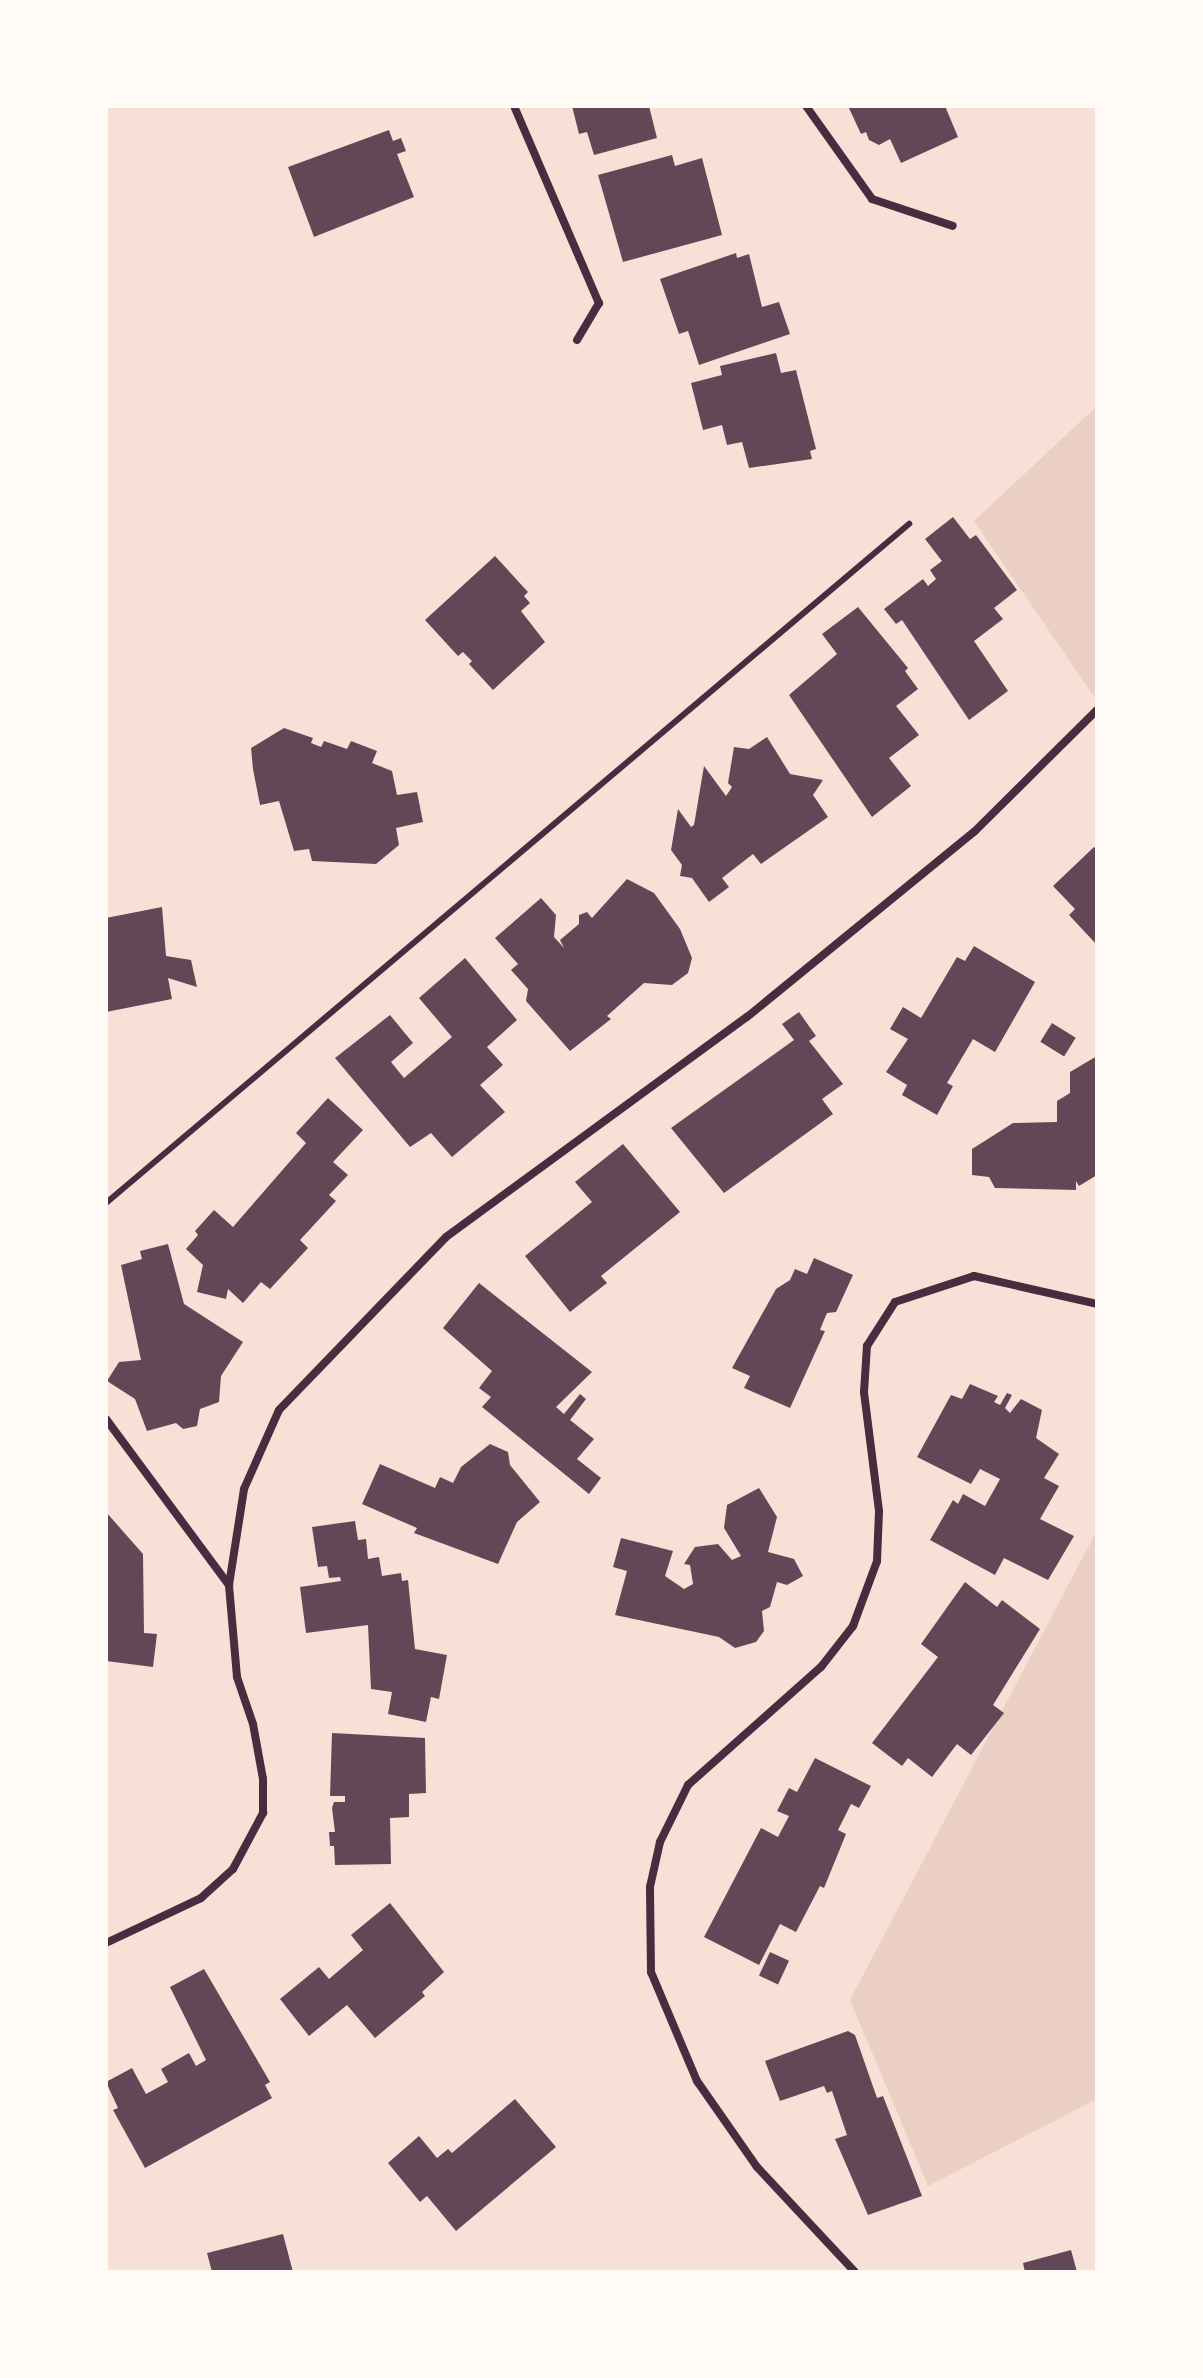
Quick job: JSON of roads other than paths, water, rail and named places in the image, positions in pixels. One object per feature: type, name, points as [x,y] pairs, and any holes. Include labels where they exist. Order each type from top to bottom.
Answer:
[{"type":"street","points":[[514,106],[599,303],[577,340]]},
{"type":"street","points":[[806,106],[872,199],[953,226]]},
{"type":"street","points":[[106,1943],[201,1898],[233,1869],[257,1833],[263,1813],[263,1779],[237,1677],[229,1585],[244,1489],[279,1410],[446,1237],[747,1017],[975,831],[1097,710]]},
{"type":"street","points":[[855,2272],[757,2167],[697,2081],[651,1972],[650,1887],[660,1842],[688,1785],[821,1667],[853,1626],[877,1561],[879,1511],[864,1392],[867,1346],[895,1302],[974,1276],[1097,1304]]},
{"type":"street","points":[[106,1419],[229,1585]]},
{"type":"lane","points":[[106,1203],[909,524]]}]
